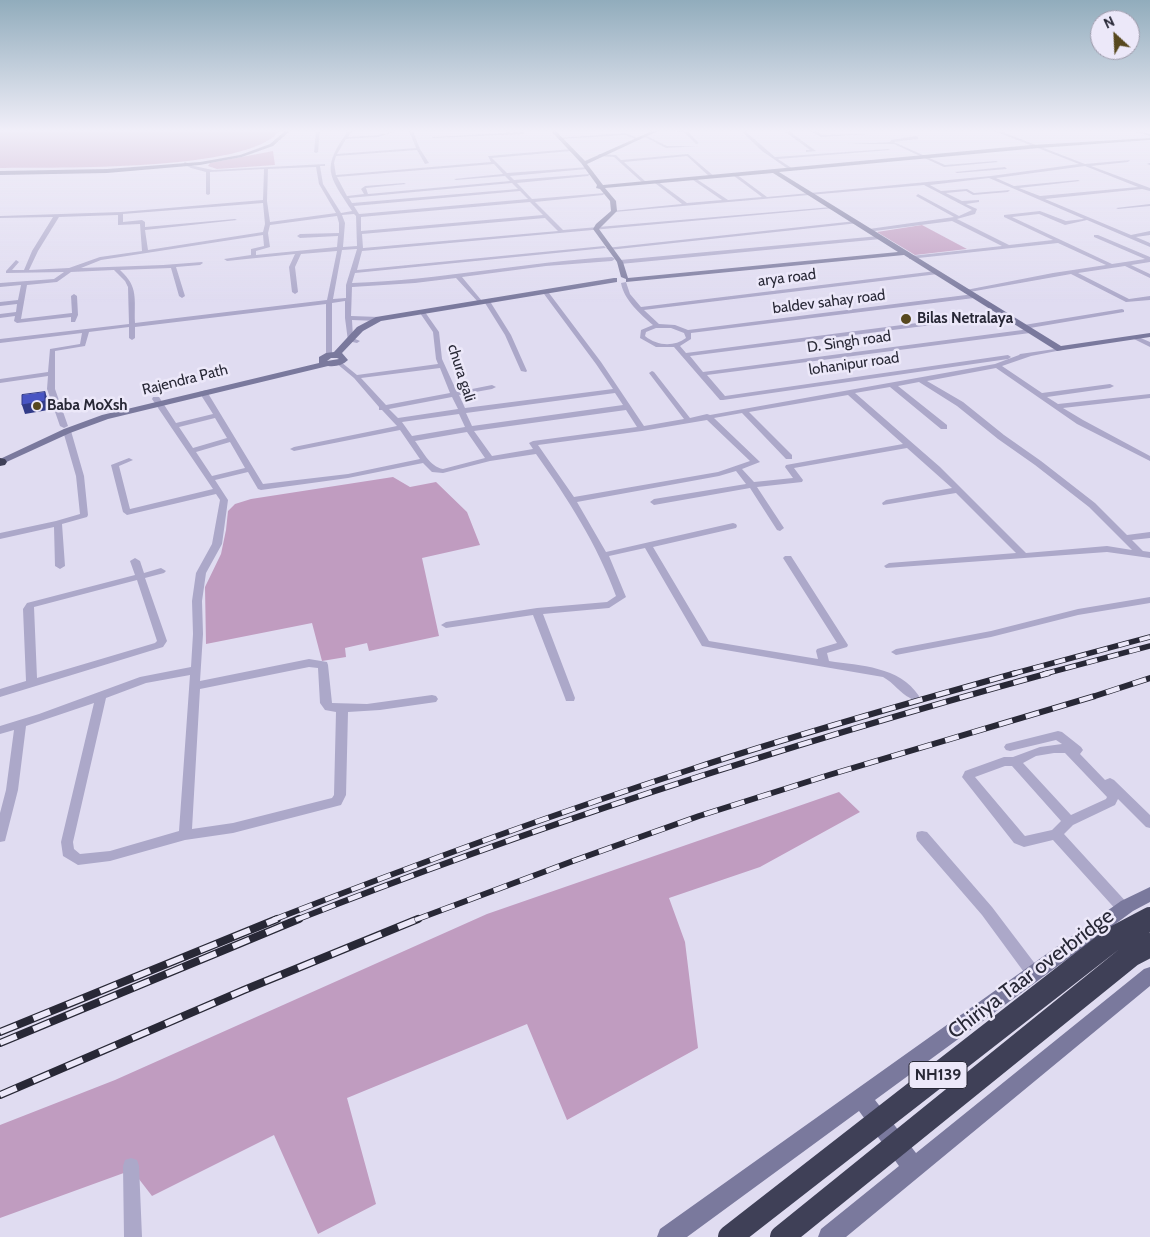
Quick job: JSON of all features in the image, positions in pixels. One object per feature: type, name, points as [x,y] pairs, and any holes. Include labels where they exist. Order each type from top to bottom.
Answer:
[{"type":"highway","name":"Chiriya Taar overbridge","points":[[730,1237],[1114,938],[1150,919]]},
{"type":"highway","name":"NH139","points":[[782,1237],[1131,956],[1150,945]]},
{"type":"main road","points":[[601,189],[610,201]]},
{"type":"main road","points":[[594,230],[614,211],[610,201],[601,189]]},
{"type":"main road","points":[[799,189],[1060,350],[1150,334]]},
{"type":"main road","points":[[610,201],[609,211],[592,225],[612,259],[621,280]]},
{"type":"main road","points":[[606,248],[620,262],[621,280]]},
{"type":"main road","points":[[354,340],[360,329],[379,319],[479,301],[621,280],[904,253]]},
{"type":"main road","points":[[332,359],[374,325],[396,318],[548,294],[621,280]]},
{"type":"main road","name":"Rajendra Path","points":[[157,401],[203,392],[332,359]]},
{"type":"main road","name":"Rajendra Path","points":[[0,461],[65,428],[157,401],[332,359]]},
{"type":"main road","points":[[668,1237],[1124,909],[1150,894]]},
{"type":"main road","points":[[829,1237],[1150,975]]},
{"type":"main road","points":[[861,1098],[914,1168]]},
{"type":"street","points":[[208,189],[208,194]]},
{"type":"street","points":[[254,256],[253,250],[267,247],[265,233],[268,224],[266,189]]},
{"type":"street","points":[[324,189],[339,214],[342,223],[340,248],[329,301],[332,359],[356,377],[382,408],[399,424],[425,460],[438,471],[538,450]]},
{"type":"street","points":[[342,189],[357,214],[359,232],[360,249],[349,285],[348,318],[354,340]]},
{"type":"street","points":[[363,189],[367,195]]},
{"type":"street","points":[[435,189],[446,209]]},
{"type":"street","points":[[347,197],[438,189]]},
{"type":"street","points":[[665,189],[686,205]]},
{"type":"street","points":[[708,189],[726,202]]},
{"type":"street","points":[[754,189],[766,198]]},
{"type":"street","points":[[614,211],[875,189]]},
{"type":"street","points":[[869,231],[955,218],[973,213],[975,210],[934,189]]},
{"type":"street","points":[[940,192],[967,190],[973,194],[1010,189],[1037,198],[1150,245]]},
{"type":"street","points":[[1037,198],[1136,189]]},
{"type":"street","points":[[351,204],[521,190],[562,232]]},
{"type":"street","points":[[268,224],[339,214],[446,209],[603,194]]},
{"type":"street","points":[[918,195],[1008,248]]},
{"type":"street","points":[[0,217],[121,213],[266,201]]},
{"type":"street","points":[[936,205],[977,202]]},
{"type":"street","points":[[1118,208],[1150,204]]},
{"type":"street","points":[[227,259],[340,248],[360,249],[594,230],[832,208]]},
{"type":"street","points":[[1086,220],[1065,223],[1040,212],[1006,216],[1112,266]]},
{"type":"street","points":[[121,213],[120,224],[142,222],[145,251]]},
{"type":"street","points":[[26,271],[35,251],[57,214]]},
{"type":"street","points":[[285,215],[302,214]]},
{"type":"street","points":[[268,217],[276,216]]},
{"type":"street","points":[[359,232],[547,216]]},
{"type":"street","points":[[143,229],[234,220]]},
{"type":"street","points":[[353,272],[856,223]]},
{"type":"street","points":[[0,285],[55,280],[70,270],[100,259],[265,233]]},
{"type":"street","points":[[1128,237],[1150,233]]},
{"type":"street","points":[[300,236],[340,234]]},
{"type":"street","points":[[1096,236],[1150,259]]},
{"type":"street","points":[[620,262],[879,238]]},
{"type":"street","points":[[911,258],[1060,241]]},
{"type":"street","points":[[295,292],[292,267],[299,252]]},
{"type":"street","points":[[349,285],[458,276],[532,264],[612,259]]},
{"type":"street","points":[[966,292],[1150,259]]},
{"type":"street","points":[[16,262],[8,272],[116,269],[173,266],[200,262]]},
{"type":"street","points":[[1126,264],[1150,276]]},
{"type":"street","points":[[173,266],[182,296]]},
{"type":"street","points":[[116,269],[128,280],[131,287],[132,338]]},
{"type":"street","points":[[1072,272],[1128,301],[1150,298]]},
{"type":"street","name":"arya road","points":[[640,309],[936,273]]},
{"type":"street","points":[[458,276],[479,301]]},
{"type":"street","points":[[621,280],[625,290],[640,309],[658,326]]},
{"type":"street","points":[[24,284],[16,320],[19,322],[75,315]]},
{"type":"street","points":[[548,294],[642,429]]},
{"type":"street","points":[[70,332],[75,315],[74,296]]},
{"type":"street","name":"baldev sahay road","points":[[687,332],[974,296]]},
{"type":"street","points":[[0,340],[196,316],[349,300]]},
{"type":"street","points":[[0,304],[20,302]]},
{"type":"street","points":[[488,303],[508,335],[524,371]]},
{"type":"street","points":[[191,309],[196,316]]},
{"type":"street","name":"D. Singh road","points":[[702,374],[1027,329],[1122,311]]},
{"type":"street","name":"chura gali","points":[[294,449],[462,411],[439,359],[436,332],[423,313]]},
{"type":"street","points":[[0,316],[17,314]]},
{"type":"street","points":[[684,355],[1002,314]]},
{"type":"street","points":[[348,318],[379,319]]},
{"type":"street","points":[[658,326],[677,327],[687,332],[689,335],[687,341],[676,345],[651,343],[642,337],[643,331],[658,326]]},
{"type":"street","points":[[0,536],[58,524],[84,515],[80,476],[51,389],[50,374],[52,350],[83,345],[86,330]]},
{"type":"street","points":[[1134,337],[1150,345]]},
{"type":"street","points":[[676,345],[723,398],[740,410],[789,457]]},
{"type":"street","name":"lohanipur road","points":[[723,398],[1060,350]]},
{"type":"street","points":[[446,625],[536,611],[609,605],[621,597],[603,555],[533,443],[642,429],[740,410],[997,366],[1029,354]]},
{"type":"street","points":[[356,377],[442,366]]},
{"type":"street","points":[[997,366],[1103,436],[1150,459]]},
{"type":"street","points":[[652,373],[688,420]]},
{"type":"street","points":[[0,381],[50,374]]},
{"type":"street","points":[[919,379],[960,404],[1003,439],[1038,463],[1092,505],[1140,553]]},
{"type":"street","points":[[891,384],[944,427]]},
{"type":"street","points":[[1043,396],[1110,386]]},
{"type":"street","points":[[382,408],[492,387]]},
{"type":"street","points":[[490,459],[469,429],[462,411],[617,391]]},
{"type":"street","points":[[203,392],[251,469],[258,485],[265,487],[348,476],[425,460]]},
{"type":"street","points":[[849,392],[937,469],[1024,556]]},
{"type":"street","points":[[1057,406],[1150,396]]},
{"type":"street","points":[[157,401],[224,500],[217,544],[201,574],[197,601],[198,634],[185,835]]},
{"type":"street","points":[[411,439],[628,407]]},
{"type":"street","points":[[174,426],[217,414]]},
{"type":"street","points":[[570,500],[719,474],[756,462],[707,416]]},
{"type":"street","points":[[191,451],[232,439]]},
{"type":"street","points":[[654,502],[752,485],[800,480],[789,468],[909,445]]},
{"type":"street","points":[[128,460],[115,464],[127,512],[217,491]]},
{"type":"street","points":[[209,479],[251,469]]},
{"type":"street","points":[[738,469],[752,485],[780,528]]},
{"type":"street","points":[[886,503],[956,490]]},
{"type":"street","points":[[58,524],[60,566]]},
{"type":"street","points":[[603,555],[733,526]]},
{"type":"street","points":[[1124,538],[1150,534]]},
{"type":"street","points":[[648,546],[706,644],[824,662],[886,674],[897,680],[914,696]]},
{"type":"street","points":[[889,566],[1107,549],[1150,555]]},
{"type":"street","points":[[788,558],[844,645],[821,651],[824,662]]},
{"type":"street","points":[[0,693],[159,645],[162,641],[135,561]]},
{"type":"street","points":[[32,684],[28,609],[30,605],[161,571]]},
{"type":"street","points":[[896,652],[991,634],[1078,612],[1150,600]]},
{"type":"street","points":[[536,611],[570,698]]},
{"type":"street","points":[[194,686],[309,663],[323,665],[327,705],[342,709],[432,699]]},
{"type":"street","points":[[0,730],[144,680],[195,670]]},
{"type":"street","points":[[101,695],[67,842],[68,852],[78,860],[110,856],[185,835],[233,828],[337,802],[340,795],[342,709]]},
{"type":"street","points":[[0,836],[12,790],[21,723]]},
{"type":"street","points":[[1010,747],[1058,735],[1082,755],[1150,823]]},
{"type":"street","points":[[1059,748],[1068,749],[1113,796],[1111,802],[1070,821],[1056,834],[1028,842],[1019,839],[968,777],[971,772],[1004,761],[1015,762],[1032,754],[1059,748]]},
{"type":"street","points":[[1015,762],[1070,821]]},
{"type":"street","points":[[1056,834],[1124,909]]},
{"type":"street","points":[[922,836],[987,911],[1034,974]]},
{"type":"street","points":[[131,1166],[133,1237]]},
{"type":"shaded area","points":[[922,225],[967,249],[915,255],[877,232]]},
{"type":"shaded area","points":[[393,477],[410,487],[436,482],[467,512],[480,545],[422,558],[439,636],[369,651],[367,643],[345,648],[346,657],[322,661],[312,623],[206,644],[205,587],[221,554],[228,511],[235,504],[251,499]]},
{"type":"shaded area","points":[[839,792],[860,812],[760,867],[669,898],[685,942],[698,1048],[567,1120],[527,1024],[347,1098],[376,1204],[318,1234],[274,1135],[152,1196],[132,1170],[0,1218],[0,1125],[115,1080],[487,914]]},
{"type":"building","points":[[45,392],[45,401],[22,405],[22,395]]},
{"type":"railway","points":[[1012,674],[1150,637]]},
{"type":"railway","points":[[1044,674],[1150,646]]},
{"type":"railway","points":[[273,920],[481,841],[639,786],[813,731],[1016,673]]},
{"type":"railway","points":[[296,920],[481,850],[669,786],[858,727],[1049,673]]},
{"type":"railway","points":[[415,920],[699,816],[1150,678]]},
{"type":"railway","points":[[0,1032],[277,919]]},
{"type":"railway","points":[[0,1043],[299,919]]},
{"type":"railway","points":[[0,1095],[244,990],[418,919]]},
{"type":"place","name":"Bilas Netralaya","points":[[906,319]]},
{"type":"place","name":"Baba MoXsh","points":[[37,406]]}]
